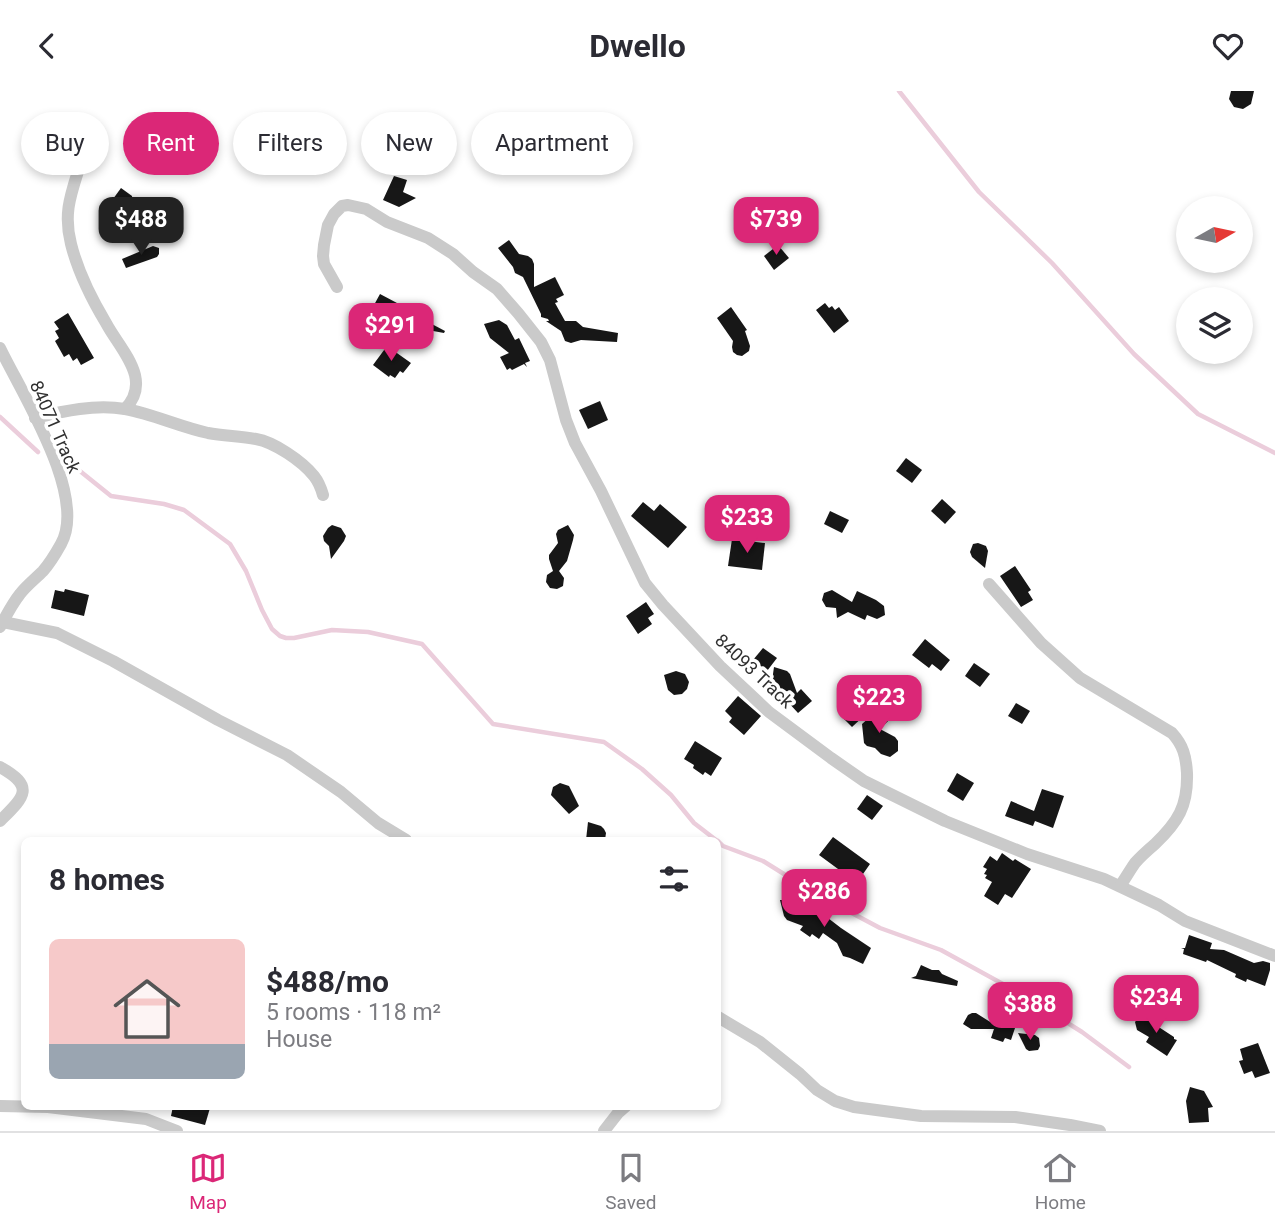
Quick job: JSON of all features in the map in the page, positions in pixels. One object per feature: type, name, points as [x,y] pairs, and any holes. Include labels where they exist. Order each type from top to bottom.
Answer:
[{"type":"street","points":[[77,175],[68,204],[71,243],[85,285],[131,364],[136,390],[125,409]]},
{"type":"street","name":"84093 Track","points":[[337,288],[324,264],[323,256],[328,225],[334,214],[342,206],[348,205],[366,209],[387,222],[428,238],[497,289],[541,342],[550,360],[575,443],[628,544],[645,583],[720,666],[768,712],[864,781],[944,821],[1027,854],[1120,886],[1185,921],[1275,956]]},
{"type":"street","name":"84071 Track","points":[[0,348],[60,472],[68,520],[66,533],[45,568],[20,594],[1,624]]},
{"type":"street","points":[[35,418],[71,410],[125,409],[207,433],[259,439],[293,457],[313,474],[323,495]]},
{"type":"street","points":[[989,584],[1041,643],[1080,678],[1172,733],[1181,743],[1186,758],[1187,782],[1181,814],[1173,826],[1136,863],[1120,886]]},
{"type":"street","points":[[1,624],[57,633],[113,661],[287,755],[341,792],[378,823],[402,837]]},
{"type":"street","points":[[0,767],[15,776],[22,791],[21,800],[0,821]]},
{"type":"street","points":[[721,1019],[760,1042],[817,1090],[844,1104],[922,1116],[1015,1117],[1100,1131]]},
{"type":"street","points":[[0,1106],[21,1106]]},
{"type":"street","points":[[72,1110],[146,1119],[177,1131]]},
{"type":"street","points":[[604,1131],[621,1110]]},
{"type":"building","points":[[1231,91],[1254,91],[1251,104],[1243,109],[1234,107],[1229,99]]},
{"type":"building","points":[[394,176],[407,180],[403,192],[416,198],[399,207],[383,200]]},
{"type":"building","points":[[121,188],[132,196],[133,204],[125,215],[114,207],[113,199]]},
{"type":"building","points":[[509,240],[519,254],[532,259],[534,287],[555,277],[564,295],[556,299],[558,302],[555,303],[565,321],[576,321],[583,327],[618,333],[617,342],[565,341],[561,331],[546,321],[549,321],[548,319],[541,317],[523,277],[515,273],[498,248]]},
{"type":"building","points":[[778,245],[789,258],[774,270],[764,256]]},
{"type":"building","points":[[153,246],[159,248],[157,257],[126,268],[122,259]]},
{"type":"building","points":[[380,294],[397,303],[385,325],[373,319],[379,308],[374,305]]},
{"type":"building","points":[[825,303],[835,310],[839,307],[849,321],[834,333],[816,310]]},
{"type":"building","points":[[731,307],[747,330],[745,331],[750,346],[749,351],[742,356],[733,352],[733,341],[717,318]]},
{"type":"building","points":[[396,308],[445,331],[444,333],[406,326]]},
{"type":"building","points":[[68,313],[94,358],[81,365],[77,358],[73,361],[69,354],[64,357],[55,341],[59,338],[55,331],[59,329],[54,322]]},
{"type":"building","points":[[499,320],[507,325],[515,340],[519,338],[530,361],[525,363],[527,367],[524,364],[507,370],[500,357],[509,353],[490,338],[484,324]]},
{"type":"building","points":[[387,346],[411,363],[395,378],[390,375],[389,377],[373,365]]},
{"type":"building","points":[[600,401],[608,420],[588,429],[579,410]]},
{"type":"building","points":[[906,458],[922,470],[912,483],[896,471]]},
{"type":"building","points":[[942,499],[956,512],[945,524],[931,511]]},
{"type":"building","points":[[643,502],[654,511],[660,504],[687,527],[668,548],[631,516]]},
{"type":"building","points":[[830,511],[849,520],[842,533],[824,524]]},
{"type":"building","points":[[332,525],[341,528],[346,536],[331,559],[329,546],[323,536]]},
{"type":"building","points":[[568,525],[574,535],[567,561],[559,571],[564,578],[563,586],[550,588],[546,582],[547,575],[553,571],[549,555],[558,543],[558,530]]},
{"type":"building","points":[[732,539],[765,543],[762,570],[728,566]]},
{"type":"building","points":[[973,544],[986,546],[988,551],[985,568],[970,552]]},
{"type":"building","points":[[1015,566],[1031,590],[1028,592],[1033,600],[1021,607],[1000,576]]},
{"type":"building","points":[[65,589],[89,595],[84,616],[51,608],[55,590],[64,592]]},
{"type":"building","points":[[832,590],[852,602],[857,591],[884,606],[885,615],[877,619],[867,615],[865,620],[848,612],[837,618],[836,608],[826,607],[822,600],[824,593]]},
{"type":"building","points":[[646,602],[654,614],[648,618],[652,624],[638,634],[626,616]]},
{"type":"building","points":[[925,639],[950,660],[941,671],[932,664],[929,668],[912,655]]},
{"type":"building","points":[[763,648],[777,658],[767,671],[753,660]]},
{"type":"building","points":[[974,663],[990,674],[980,687],[965,676]]},
{"type":"building","points":[[774,667],[787,671],[797,693],[801,689],[812,701],[798,713],[787,701],[795,694],[774,685]]},
{"type":"building","points":[[676,671],[685,674],[689,682],[682,694],[674,695],[668,690],[664,675]]},
{"type":"building","points":[[738,696],[761,716],[744,735],[729,722],[732,718],[725,711]]},
{"type":"building","points":[[852,702],[865,715],[852,727],[839,714]]},
{"type":"building","points":[[1016,703],[1030,711],[1022,724],[1008,716]]},
{"type":"building","points":[[878,710],[889,720],[880,729],[898,741],[898,751],[890,757],[864,743],[862,724]]},
{"type":"building","points":[[695,741],[722,758],[711,776],[705,772],[703,775],[684,759]]},
{"type":"building","points":[[957,773],[974,783],[963,801],[947,791]]},
{"type":"building","points":[[560,783],[569,786],[579,806],[569,814],[551,795],[553,787]]},
{"type":"building","points":[[1042,789],[1064,796],[1053,828],[1035,821],[1033,826],[1005,816],[1011,801],[1034,811]]},
{"type":"building","points":[[867,795],[883,806],[872,820],[857,809]]},
{"type":"building","points":[[588,822],[601,826],[606,833],[605,837],[586,837]]},
{"type":"building","points":[[833,837],[870,864],[863,874],[859,871],[853,880],[819,855]]},
{"type":"building","points":[[1002,853],[1031,869],[1012,898],[1005,894],[998,905],[984,896],[992,882],[985,878],[987,869],[983,867],[990,856],[997,861]]},
{"type":"building","points":[[780,900],[796,900],[811,905],[871,948],[863,964],[843,956],[837,943],[823,933],[819,939],[812,934],[810,937],[800,930],[803,926],[787,920]]},
{"type":"building","points":[[1189,935],[1212,943],[1210,949],[1224,950],[1254,963],[1270,963],[1265,986],[1247,979],[1246,982],[1207,960],[1206,962],[1183,954],[1184,949],[1181,948],[1185,948]]},
{"type":"building","points":[[921,965],[939,970],[958,981],[957,986],[911,978],[916,976]]},
{"type":"building","points":[[972,1013],[995,1025],[997,1019],[1016,1025],[1011,1040],[1005,1038],[1003,1042],[991,1038],[994,1029],[971,1029],[963,1024]]},
{"type":"building","points":[[1140,1016],[1149,1018],[1177,1040],[1167,1056],[1146,1042],[1149,1037],[1137,1030],[1135,1022]]},
{"type":"building","points":[[1018,1033],[1039,1038],[1038,1050],[1026,1049]]},
{"type":"building","points":[[1258,1043],[1270,1073],[1255,1078],[1252,1071],[1244,1074],[1239,1061],[1243,1060],[1240,1049]]},
{"type":"building","points":[[1190,1087],[1204,1091],[1213,1107],[1208,1108],[1209,1122],[1189,1123],[1186,1101]]},
{"type":"building","points":[[172,1110],[209,1110],[205,1125],[171,1116]]},
{"type":"waterway","points":[[899,91],[979,192],[1052,263],[1134,354],[1198,414],[1275,453]]},
{"type":"waterway","points":[[0,417],[38,452]]},
{"type":"waterway","points":[[65,459],[111,496],[164,504],[184,510],[230,544],[246,571],[272,629],[280,636],[294,638],[332,630],[368,632],[422,644],[493,724],[604,742],[642,769],[671,795],[694,823],[712,837]]},
{"type":"waterway","points":[[721,844],[763,861],[816,894],[880,928],[941,950],[1023,995],[1082,1032],[1129,1067]]}]
